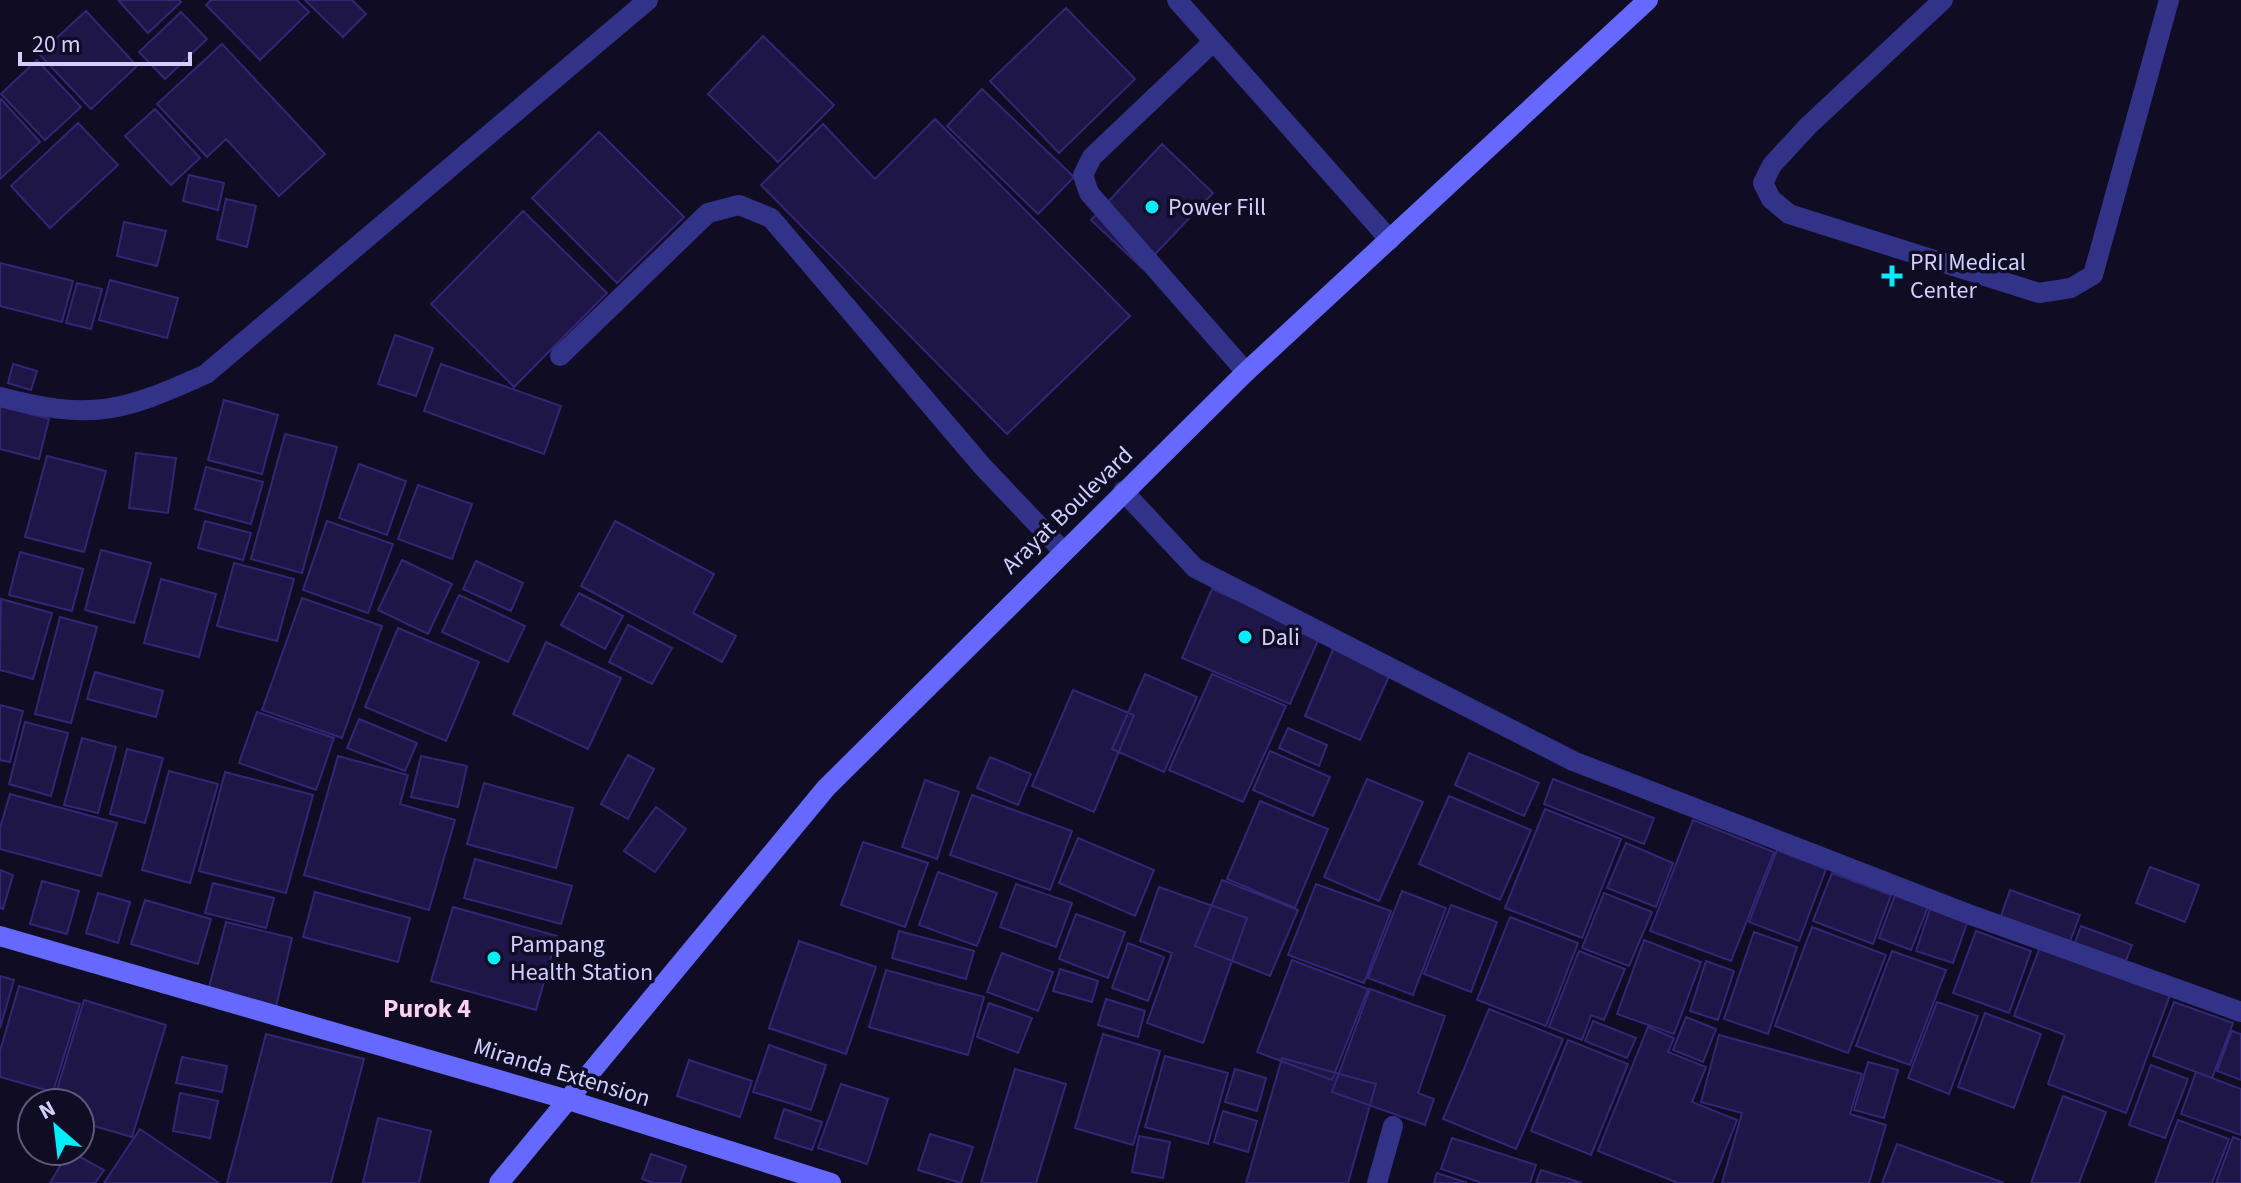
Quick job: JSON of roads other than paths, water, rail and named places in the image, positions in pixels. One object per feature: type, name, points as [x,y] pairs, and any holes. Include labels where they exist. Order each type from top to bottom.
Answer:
[{"type":"main road","name":"Arayat Boulevard","points":[[499,1183],[565,1099],[826,788],[1062,550],[1246,372],[1648,0]]},
{"type":"main road","name":"Miranda Extension","points":[[0,936],[565,1099],[831,1183]]},
{"type":"street","points":[[0,397],[92,413],[142,403],[206,374],[648,0]]},
{"type":"street","points":[[1177,0],[1390,240]]},
{"type":"street","points":[[1943,0],[1808,126],[1772,165],[1763,183],[1771,199],[1789,214],[2039,293],[2071,288],[2093,275],[2169,0]]},
{"type":"street","points":[[1213,42],[1092,157],[1083,175],[1089,193],[1246,372]]},
{"type":"street","points":[[560,356],[708,213],[739,205],[771,218],[983,467],[1062,550]]},
{"type":"street","points":[[1123,491],[1195,568],[1573,761],[1971,915],[2241,1012]]},
{"type":"street","points":[[1377,1183],[1393,1126]]},
{"type":"place","name":"Power Fill","points":[[1152,207]]},
{"type":"place","name":"PRI Medical Center","points":[[1892,276]]},
{"type":"place","name":"Dali","points":[[1245,637]]},
{"type":"place","name":"Pampang Health Station","points":[[494,958]]},
{"type":"district","name":"Purok 4","points":[[427,1008]]}]
